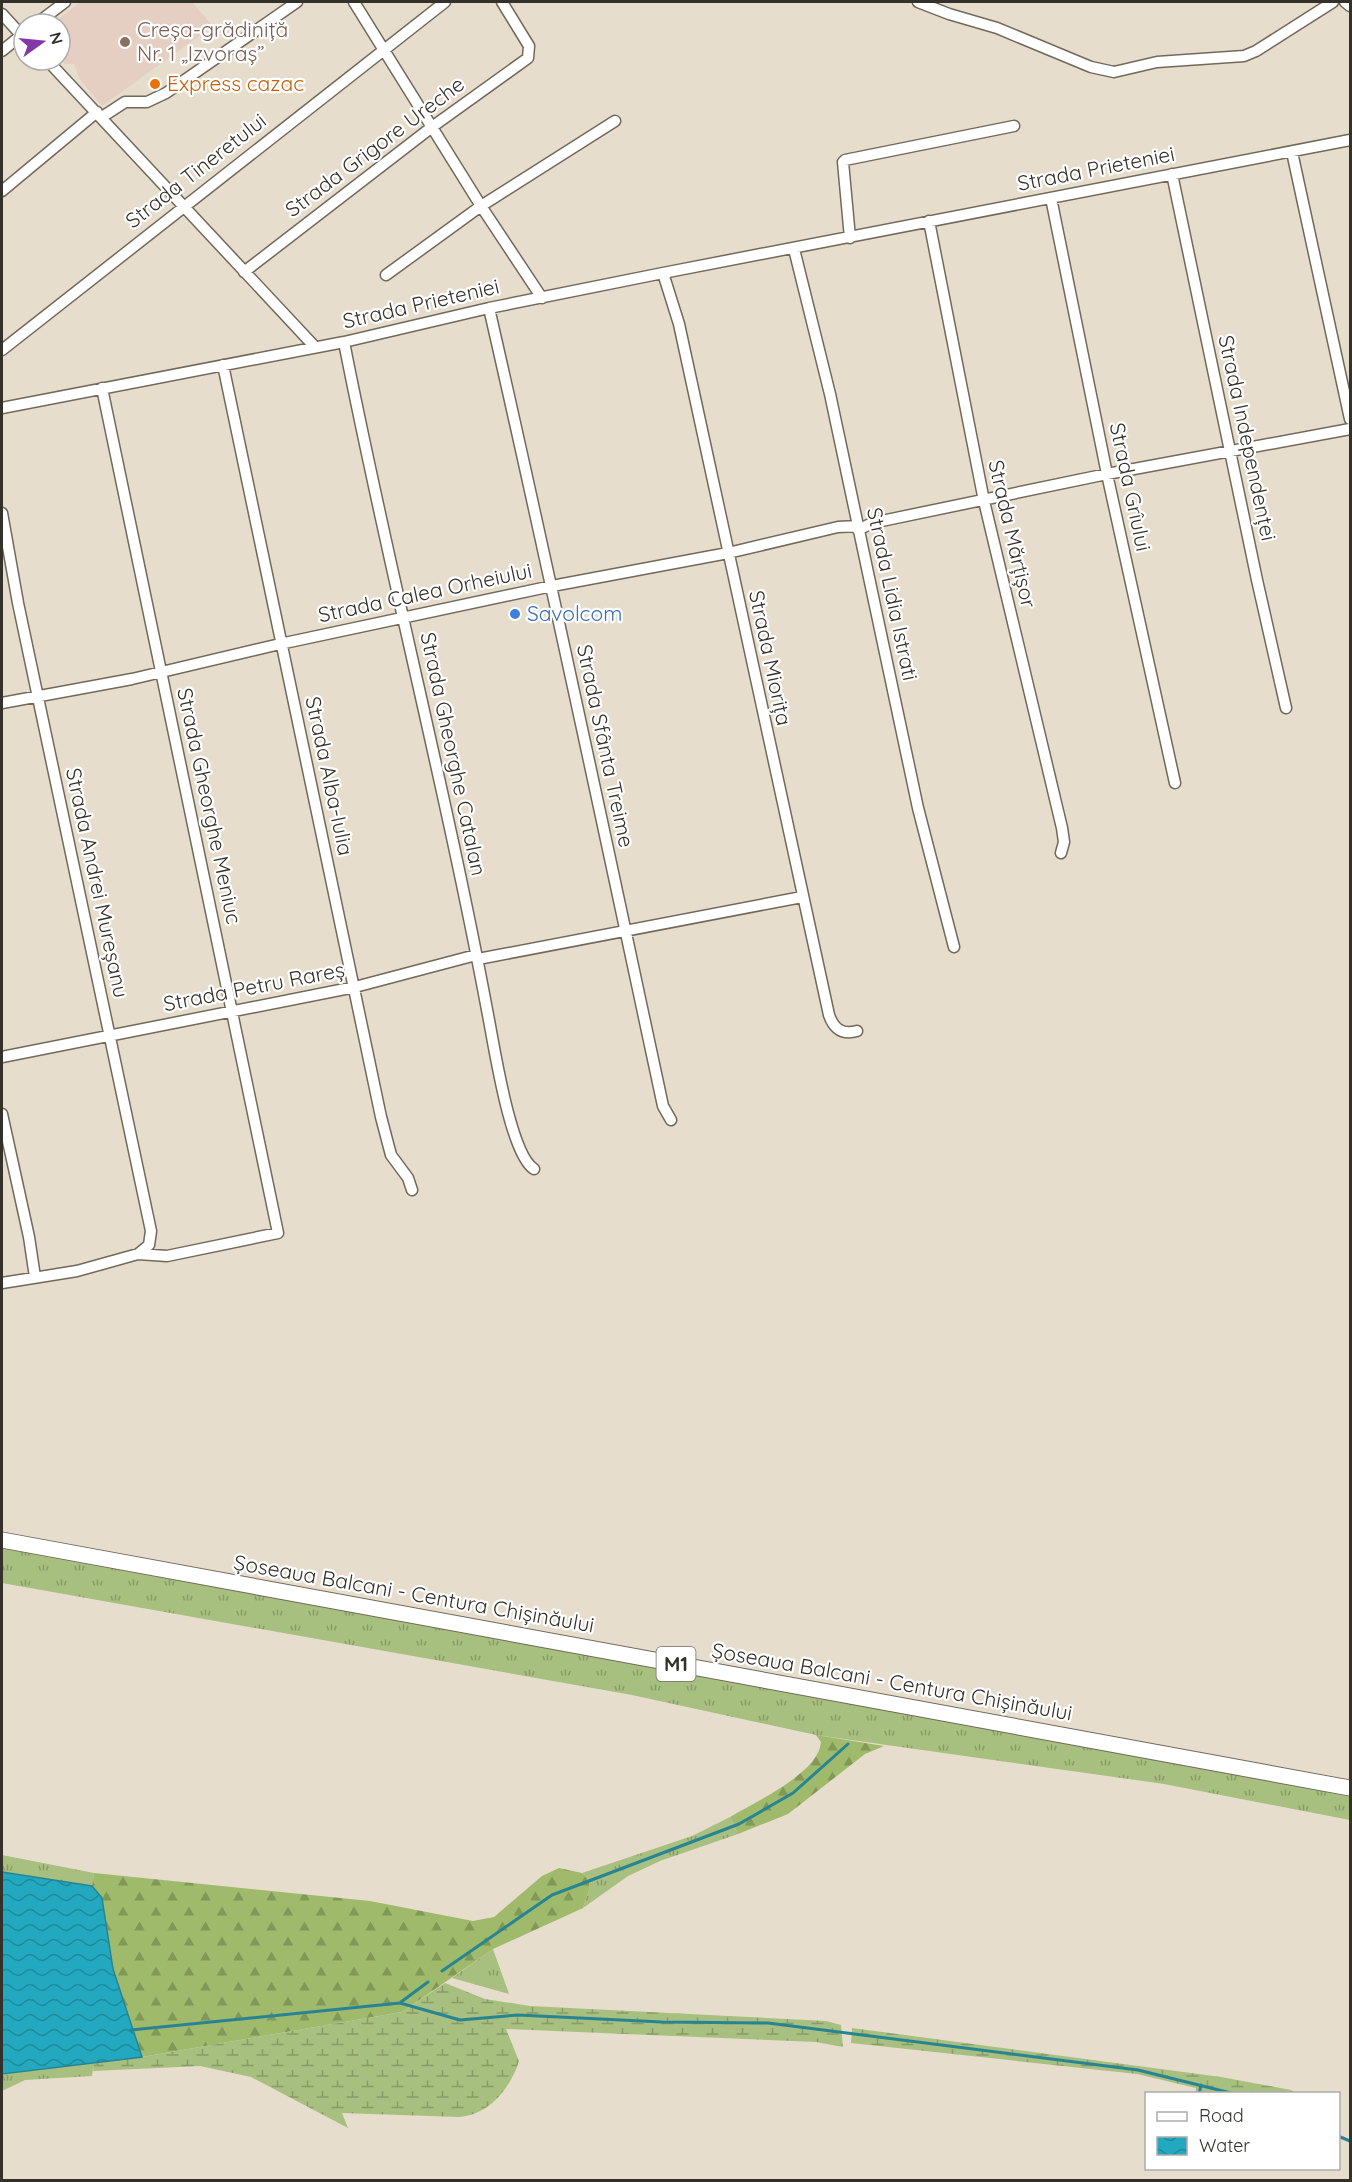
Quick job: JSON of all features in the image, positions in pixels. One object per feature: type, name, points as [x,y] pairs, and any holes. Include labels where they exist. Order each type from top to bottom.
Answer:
[{"type":"highway","name":"Șoseaua Balcani - Centura Chișinăului","points":[[2,1540],[1350,1788]]},
{"type":"street","points":[[52,12],[65,2]]},
{"type":"street","points":[[2,191],[100,115],[125,102],[147,102],[166,93],[297,2]]},
{"type":"street","points":[[354,2],[481,206],[542,298]]},
{"type":"street","name":"Strada Tineretului","points":[[2,350],[383,48],[445,2]]},
{"type":"street","name":"Strada Grigore Ureche","points":[[244,272],[530,54],[529,46],[502,2]]},
{"type":"street","points":[[918,2],[997,28],[1091,66],[1114,72],[1157,62],[1244,56],[1256,51],[1334,2]]},
{"type":"street","points":[[1345,2],[1350,6]]},
{"type":"street","points":[[59,72],[315,347]]},
{"type":"street","points":[[386,275],[481,206],[615,121]]},
{"type":"street","points":[[850,238],[843,162],[845,160],[1014,126]]},
{"type":"street","name":"Strada Prieteniei","points":[[2,408],[344,342],[489,308],[663,273],[1350,140]]},
{"type":"street","points":[[1292,152],[1350,419]]},
{"type":"street","name":"Strada Independenței","points":[[1172,174],[1232,450],[1257,580],[1287,708]]},
{"type":"street","name":"Strada Grîului","points":[[1052,198],[1107,474],[1175,783]]},
{"type":"street","name":"Strada Mărțișor","points":[[929,221],[984,501],[1062,828],[1064,842],[1061,854]]},
{"type":"street","name":"Strada Lidia Istrati","points":[[794,249],[830,394],[918,808],[954,947]]},
{"type":"street","name":"Strada Miorița","points":[[663,273],[679,324],[828,1016],[836,1028],[843,1033],[857,1031]]},
{"type":"street","name":"Strada Sfânta Treime","points":[[489,308],[552,586],[663,1106],[671,1120]]},
{"type":"street","name":"Strada Gheorghe Catalan","points":[[344,342],[477,957],[505,1102],[524,1158],[534,1169]]},
{"type":"street","name":"Strada Alba-Iulia","points":[[223,365],[381,1117],[391,1155],[408,1178],[412,1190]]},
{"type":"street","name":"Strada Gheorghe Meniuc","points":[[102,388],[278,1233],[167,1256],[138,1254]]},
{"type":"street","name":"Strada Calea Orheiului","points":[[2,703],[161,672],[552,586],[728,553],[838,526],[858,528],[1107,474],[1350,429]]},
{"type":"street","name":"Strada Andrei Mureșanu","points":[[2,513],[152,1238],[149,1245],[138,1254]]},
{"type":"street","name":"Strada Petru Rareș","points":[[2,1058],[108,1034],[355,987],[477,957],[802,897]]},
{"type":"street","points":[[2,1114],[29,1237],[35,1277]]},
{"type":"street","points":[[2,1283],[77,1271],[138,1254]]},
{"type":"shaded area","name":"Creșa-grădiniță Nr. 1 „Izvoraș”","points":[[80,2],[192,2],[213,26],[102,106],[79,78],[72,64],[72,12],[67,12]]},
{"type":"green space","points":[[2,1545],[1350,1793],[1350,1820],[1164,1784],[816,1735],[632,1695],[2,1583]]},
{"type":"green space","points":[[816,1735],[884,1746],[865,1754],[788,1814],[738,1834],[730,1817],[784,1786],[809,1765],[818,1754],[821,1742]]},
{"type":"green space","points":[[730,1817],[738,1834],[660,1861],[628,1876],[583,1908],[589,1890],[589,1879],[582,1873],[692,1836]]},
{"type":"green space","points":[[2,1855],[94,1873],[92,1886],[2,1872]]},
{"type":"green space","points":[[559,1868],[582,1873],[589,1879],[589,1890],[583,1908],[493,1949],[402,2012],[142,2057],[113,1969],[102,1898],[92,1886],[94,1873],[370,1901],[473,1921],[494,1917],[542,1876]]},
{"type":"green space","points":[[493,1949],[509,1994],[452,1978]]},
{"type":"green space","points":[[445,1983],[485,1999],[530,2006],[826,2021],[841,2025],[843,2047],[816,2042],[506,2029],[519,2061],[504,2090],[489,2106],[470,2115],[459,2117],[342,2113],[348,2128],[251,2077],[200,2066],[93,2071],[94,2062],[142,2057],[402,2012]]},
{"type":"green space","points":[[852,2028],[1221,2077],[1294,2092],[1195,2092],[1196,2088],[1137,2074],[851,2043]]},
{"type":"green space","points":[[94,2062],[92,2076],[25,2080],[2,2091],[2,2074]]},
{"type":"water","points":[[2,1872],[92,1886],[102,1898],[113,1969],[142,2057],[2,2074]]},
{"type":"waterway","points":[[442,1971],[552,1895],[739,1824],[793,1793],[848,1744]]},
{"type":"waterway","points":[[401,2002],[428,1982]]},
{"type":"waterway","points":[[131,2030],[400,2003],[460,2020],[518,2015],[662,2022],[768,2023],[1138,2070],[1227,2092]]},
{"type":"waterway","points":[[1199,2092],[1201,2085]]},
{"type":"waterway","points":[[1340,2137],[1350,2141]]},
{"type":"place","name":"Creșa-grădiniță Nr. 1 „Izvoraș”","points":[[125,42]]},
{"type":"place","name":"Express cazac","points":[[155,84]]},
{"type":"place","name":"Savolcom","points":[[515,614]]}]
